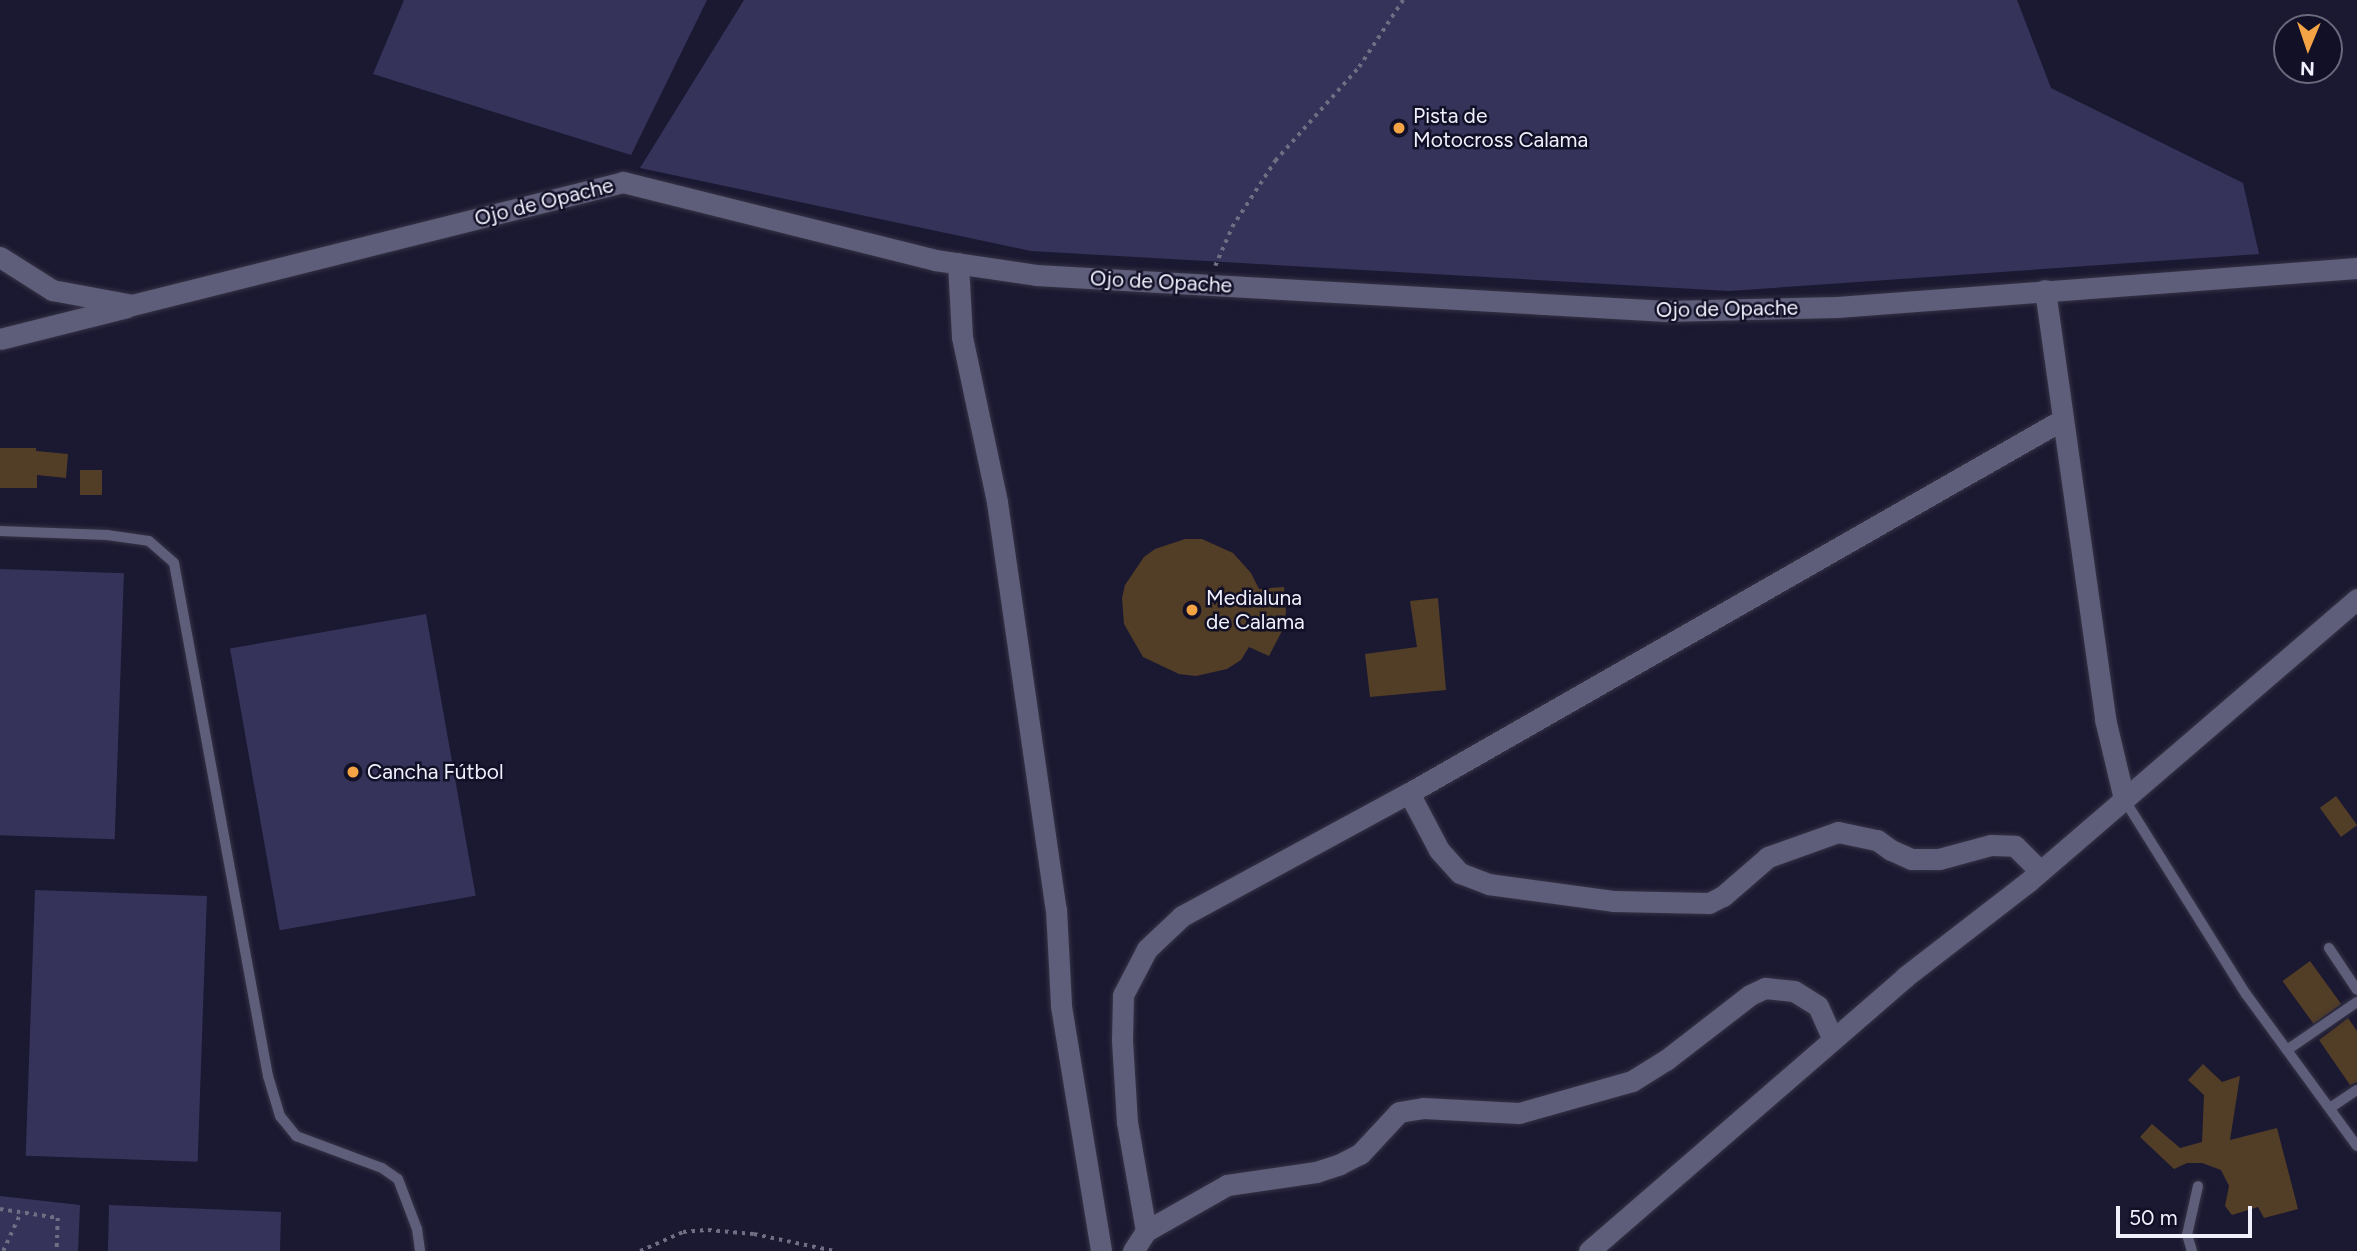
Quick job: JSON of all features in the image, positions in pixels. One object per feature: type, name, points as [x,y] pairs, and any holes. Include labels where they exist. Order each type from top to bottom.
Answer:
[{"type":"street","name":"Ojo de Opache","points":[[0,257],[52,290],[132,305],[623,182],[958,263],[1036,275],[1666,311],[1837,307],[2357,268]]},
{"type":"street","points":[[958,263],[962,337],[997,502],[1056,909],[1060,1006],[1101,1251]]},
{"type":"street","points":[[45,328],[58,320],[52,290]]},
{"type":"street","points":[[2045,290],[2105,719],[2124,799]]},
{"type":"street","points":[[0,340],[132,305]]},
{"type":"street","points":[[1146,1231],[1127,1122],[1122,1040],[1123,995],[1147,949],[1182,916],[1409,793],[2062,420]]},
{"type":"street","points":[[1589,1251],[1833,1039],[2040,871],[2357,599]]},
{"type":"street","points":[[1409,793],[1439,850],[1460,873],[1488,884],[1613,901],[1709,903],[1723,896],[1768,857],[1805,841],[1838,832],[1877,840],[1911,859],[1939,859],[1991,845],[2015,846],[2040,871]]},
{"type":"street","points":[[1133,1251],[1146,1231],[1227,1185],[1315,1172],[1360,1154],[1399,1112],[1423,1108],[1520,1113],[1632,1081],[1666,1060],[1750,995],[1765,988],[1794,991],[1818,1006],[1833,1039]]},
{"type":"lane","points":[[0,531],[107,535],[149,541],[174,563],[268,1076],[280,1116],[296,1136],[382,1168],[398,1179],[417,1229],[420,1251]]},
{"type":"lane","points":[[2124,799],[2231,971],[2357,1146]]},
{"type":"lane","points":[[2329,948],[2357,990]]},
{"type":"lane","points":[[2287,1049],[2357,1002]]},
{"type":"lane","points":[[2330,1108],[2357,1090]]},
{"type":"lane","points":[[2192,1251],[2187,1235],[2198,1186]]},
{"type":"path","points":[[1212,285],[1216,264],[1232,227],[1275,161],[1359,67],[1403,0]]},
{"type":"path","points":[[0,1209],[58,1219],[57,1251]]},
{"type":"path","points":[[3,1251],[21,1212]]},
{"type":"path","points":[[640,1251],[683,1232],[708,1230],[754,1234],[834,1251]]},
{"type":"shaded area","points":[[404,0],[707,0],[631,155],[373,74]]},
{"type":"shaded area","name":"Pista de Motocross Calama","points":[[744,0],[2017,0],[2051,88],[2243,183],[2259,254],[1729,291],[1031,251],[640,168]]},
{"type":"shaded area","points":[[0,569],[124,573],[115,839],[0,835]]},
{"type":"shaded area","name":"Cancha Fútbol","points":[[426,614],[476,896],[280,930],[230,649]]},
{"type":"shaded area","points":[[35,890],[207,896],[198,1162],[26,1156]]},
{"type":"shaded area","points":[[0,1196],[80,1205],[78,1251],[0,1251]]},
{"type":"shaded area","points":[[109,1205],[281,1212],[280,1251],[108,1251]]},
{"type":"building","points":[[0,448],[36,448],[36,451],[68,454],[66,478],[37,475],[37,488],[0,488]]},
{"type":"building","points":[[80,470],[102,470],[102,495],[80,495]]},
{"type":"building","name":"Medialuna de Calama","points":[[1185,539],[1202,539],[1233,553],[1251,573],[1259,589],[1284,587],[1286,612],[1282,631],[1269,656],[1249,647],[1241,660],[1227,669],[1196,676],[1179,674],[1143,657],[1124,624],[1122,598],[1125,585],[1144,557],[1155,549]]},
{"type":"building","points":[[1438,598],[1446,690],[1370,697],[1365,654],[1417,647],[1410,601]]},
{"type":"building","points":[[2336,796],[2357,825],[2341,837],[2320,808]]},
{"type":"building","points":[[2310,961],[2341,1004],[2314,1024],[2282,981]]},
{"type":"building","points":[[2348,1018],[2357,1031],[2357,1082],[2350,1085],[2319,1040]]},
{"type":"building","points":[[2203,1064],[2222,1082],[2240,1076],[2230,1140],[2277,1128],[2298,1209],[2264,1218],[2258,1207],[2232,1215],[2225,1206],[2229,1186],[2221,1170],[2202,1163],[2187,1163],[2174,1169],[2140,1137],[2152,1124],[2180,1148],[2202,1142],[2204,1095],[2188,1080]]},
{"type":"place","name":"Pista de Motocross Calama","points":[[1399,128]]},
{"type":"place","name":"Medialuna de Calama","points":[[1192,610]]},
{"type":"place","name":"Cancha Fútbol","points":[[353,772]]}]
